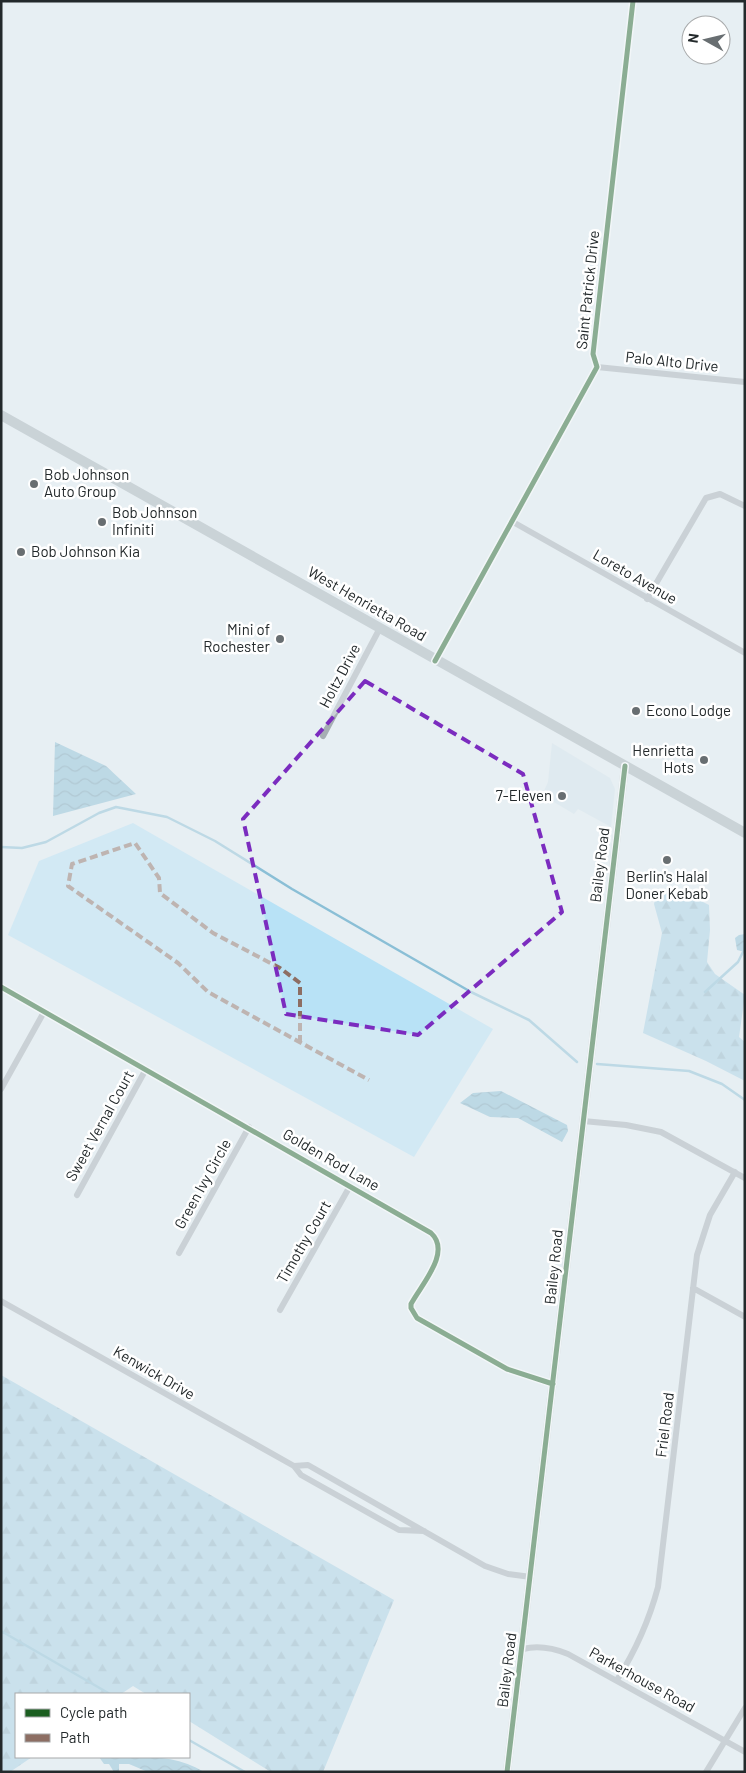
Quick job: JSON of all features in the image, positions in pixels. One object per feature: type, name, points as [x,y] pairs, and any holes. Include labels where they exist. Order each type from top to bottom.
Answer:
[{"type":"main road","name":"West Henrietta Road","points":[[1,415],[745,834]]},
{"type":"street","name":"Saint Patrick Drive","points":[[435,661],[598,367],[593,354],[633,1]]},
{"type":"street","name":"Palo Alto Drive","points":[[598,367],[745,382]]},
{"type":"street","points":[[646,599],[706,498],[720,494],[745,506]]},
{"type":"street","name":"Loreto Avenue","points":[[513,522],[646,599],[745,653]]},
{"type":"street","name":"Holtz Drive","points":[[324,736],[380,628]]},
{"type":"street","name":"Bailey Road","points":[[508,1772],[625,766]]},
{"type":"street","name":"Golden Rod Lane","points":[[1,987],[427,1229],[438,1241],[438,1256],[411,1304],[417,1318],[507,1369],[553,1384]]},
{"type":"street","points":[[1,1089],[44,1012]]},
{"type":"street","name":"Sweet Vernal Court","points":[[77,1195],[146,1069]]},
{"type":"street","points":[[583,1121],[626,1125],[661,1132],[745,1178]]},
{"type":"street","name":"Green Ivy Circle","points":[[179,1253],[249,1127]]},
{"type":"street","name":"Friel Road","points":[[617,1680],[638,1645],[649,1619],[658,1587],[697,1255],[704,1228],[735,1172]]},
{"type":"street","name":"Timothy Court","points":[[280,1310],[350,1186]]},
{"type":"street","points":[[693,1288],[745,1317]]},
{"type":"street","name":"Kenwick Drive","points":[[1,1301],[294,1466],[301,1475],[399,1530],[424,1531]]},
{"type":"street","name":"Kenwick Drive","points":[[294,1466],[308,1465],[495,1571],[531,1577]]},
{"type":"street","name":"Parkerhouse Road","points":[[523,1649],[533,1646],[558,1650],[617,1680],[745,1752]]},
{"type":"street","points":[[706,1772],[745,1708]]},
{"type":"highlighted area","points":[[365,681],[523,774],[562,912],[418,1035],[286,1014],[243,819]]},
{"type":"shaded area","points":[[552,743],[610,778],[615,789],[611,827],[578,809],[574,814],[542,795],[548,782]]},
{"type":"shaded area","points":[[133,823],[493,1029],[414,1157],[8,935],[39,861]]},
{"type":"green space","points":[[677,889],[709,905],[710,930],[707,962],[715,974],[745,995],[739,1037],[745,1042],[745,1081],[643,1033],[662,933],[654,904],[657,892]]},
{"type":"green space","points":[[1,1375],[394,1600],[323,1772],[271,1772],[190,1722],[190,1693],[144,1693],[133,1686],[122,1693],[15,1693],[15,1758],[31,1758],[10,1772],[1,1772]]},
{"type":"water","points":[[55,742],[106,766],[136,794],[53,816]]},
{"type":"water","points":[[745,934],[745,952],[737,950],[735,938]]},
{"type":"water","points":[[501,1091],[567,1125],[568,1131],[562,1142],[518,1118],[490,1117],[460,1103],[473,1093]]},
{"type":"water","points":[[100,1758],[166,1758],[179,1761],[204,1772],[148,1772],[129,1764],[119,1764],[119,1772],[114,1772],[109,1764],[104,1764]]},
{"type":"waterway","points":[[1,847],[22,848],[46,842],[99,813],[116,807],[167,817],[215,841],[292,889],[471,992],[529,1020],[577,1062]]},
{"type":"waterway","points":[[705,992],[738,962],[743,952]]},
{"type":"waterway","points":[[597,1064],[689,1071],[722,1084],[745,1100]]},
{"type":"waterway","points":[[1,1631],[108,1693]]},
{"type":"waterway","points":[[190,1741],[245,1772]]},
{"type":"marked path","points":[[300,1043],[300,983],[280,968],[213,933],[160,893],[159,878],[135,843],[72,864],[68,886],[178,963],[208,992],[369,1080]]},
{"type":"cycle path","points":[[435,661],[597,367],[593,354],[633,1]]},
{"type":"cycle path","points":[[507,1772],[625,766]]},
{"type":"cycle path","points":[[1,987],[431,1233],[437,1241],[437,1259],[411,1304],[411,1308],[417,1318],[507,1369],[553,1384]]},
{"type":"place","name":"Bob Johnson Auto Group","points":[[34,484]]},
{"type":"place","name":"Bob Johnson Infiniti","points":[[102,522]]},
{"type":"place","name":"Bob Johnson Kia","points":[[21,552]]},
{"type":"place","name":"Mini of Rochester","points":[[280,639]]},
{"type":"place","name":"Econo Lodge","points":[[636,711]]},
{"type":"place","name":"Henrietta Hots","points":[[704,760]]},
{"type":"place","name":"7-Eleven","points":[[562,796]]},
{"type":"place","name":"Berlin's Halal Doner Kebab","points":[[667,860]]}]
